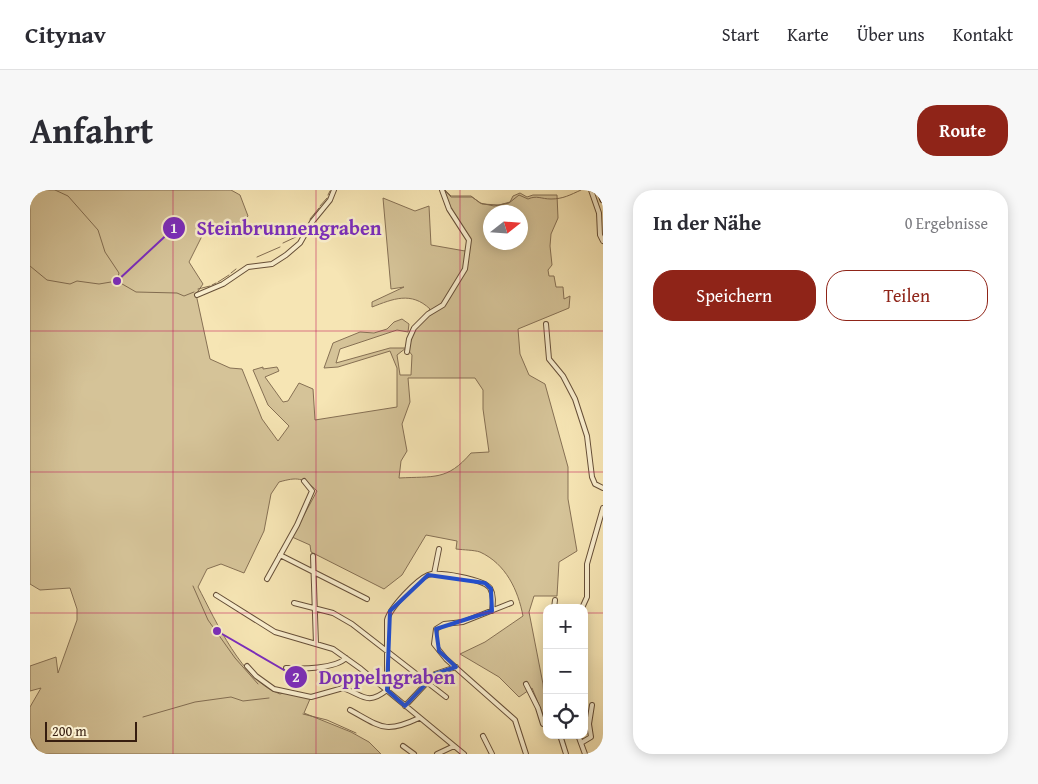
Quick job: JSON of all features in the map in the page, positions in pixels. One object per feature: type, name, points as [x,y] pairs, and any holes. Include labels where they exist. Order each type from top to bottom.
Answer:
[{"type":"street","points":[[197,295],[223,284],[248,267],[272,264],[286,255],[300,243],[312,222],[330,200],[334,190]]},
{"type":"street","points":[[407,352],[409,339],[414,328],[428,314],[444,305],[465,269],[469,240],[450,209],[442,190]]},
{"type":"street","points":[[591,190],[600,216],[600,237],[603,241]]},
{"type":"street","points":[[596,202],[602,195]]},
{"type":"street","points":[[460,252],[466,251]]},
{"type":"street","points":[[444,297],[450,296]]},
{"type":"street","points":[[546,324],[549,359],[563,376],[575,399],[588,442],[592,477],[595,484],[603,488]]},
{"type":"street","points":[[267,579],[298,525],[312,491],[304,481]]},
{"type":"street","points":[[584,604],[587,597],[587,564],[603,508]]},
{"type":"street","points":[[434,574],[439,549]]},
{"type":"street","points":[[280,555],[367,600]]},
{"type":"street","points":[[313,556],[316,644]]},
{"type":"street","points":[[387,690],[387,620],[390,611],[423,578],[434,574],[485,583],[490,589],[492,610]]},
{"type":"street","points":[[216,595],[275,632],[333,649],[387,690],[464,754]]},
{"type":"street","points":[[554,604],[555,600]]},
{"type":"street","points":[[294,603],[333,613],[352,624],[446,697]]},
{"type":"street","points":[[434,644],[436,629],[444,624],[463,622],[511,603]]},
{"type":"street","points":[[428,641],[434,644],[438,651],[514,720],[526,754]]},
{"type":"street","points":[[286,668],[310,668],[341,663],[346,658]]},
{"type":"street","points":[[247,666],[256,676],[274,689],[311,697],[343,688],[367,699],[373,699],[387,690]]},
{"type":"street","points":[[405,706],[435,674],[456,667]]},
{"type":"street","points":[[526,684],[538,708],[543,724]]},
{"type":"street","points":[[581,742],[592,737],[589,724],[592,705]]},
{"type":"street","points":[[350,710],[381,727],[388,728],[397,728],[419,718]]},
{"type":"street","points":[[483,736],[492,754]]},
{"type":"street","points":[[561,739],[566,754]]},
{"type":"street","points":[[580,739],[585,754]]},
{"type":"street","points":[[403,746],[414,754]]},
{"type":"street","points":[[437,754],[454,746]]},
{"type":"highlighted area","points":[[428,575],[485,583],[491,589],[492,611],[436,629],[439,651],[456,667],[435,674],[405,706],[387,690],[390,611]]},
{"type":"shaded area","points":[[30,190],[231,190],[240,195],[248,216],[234,231],[206,228],[189,262],[203,284],[196,294],[210,359],[230,368],[242,369],[262,419],[278,441],[289,426],[268,405],[253,370],[263,367],[263,369],[277,367],[279,371],[265,377],[283,402],[288,401],[299,383],[313,389],[315,420],[397,407],[397,368],[390,351],[338,367],[324,368],[333,343],[360,332],[374,333],[387,329],[394,322],[402,319],[409,324],[408,332],[397,330],[340,349],[336,363],[390,348],[406,348],[397,355],[400,375],[411,375],[412,355],[408,350],[414,331],[430,309],[423,303],[409,298],[395,299],[372,307],[372,302],[404,287],[391,289],[383,198],[415,211],[429,206],[431,245],[465,251],[470,238],[450,209],[444,190],[451,197],[472,197],[482,204],[499,205],[510,202],[513,196],[520,193],[527,197],[533,195],[557,195],[558,218],[551,234],[552,265],[548,270],[549,276],[554,276],[556,287],[563,287],[564,299],[570,296],[569,308],[518,329],[520,354],[529,375],[545,384],[568,467],[568,499],[577,551],[559,562],[557,596],[534,596],[529,612],[543,684],[543,715],[532,688],[519,697],[499,677],[460,654],[485,642],[523,616],[514,587],[497,563],[480,552],[456,549],[457,541],[426,535],[402,575],[384,589],[311,552],[310,545],[292,537],[317,491],[300,479],[279,482],[271,494],[264,531],[244,573],[221,564],[207,569],[198,587],[222,632],[242,663],[254,677],[266,687],[280,694],[286,692],[310,699],[304,713],[351,732],[369,742],[381,754],[40,754],[30,737],[30,707],[41,688],[30,691],[30,666],[56,657],[58,673],[77,620],[77,609],[70,588],[40,590],[30,584]],"holes":[[[408,378],[475,378],[483,390],[483,409],[489,452],[471,453],[447,473],[431,477],[399,478],[401,461],[407,451],[402,424],[410,402]]]},
{"type":"waterway","points":[[55,190],[68,196],[98,230],[105,252],[119,273],[117,281]]},
{"type":"waterway","points":[[445,190],[451,196],[471,196],[480,203],[494,206],[509,203],[519,195],[528,199],[537,197],[555,199],[581,190]]},
{"type":"waterway","points":[[328,195],[330,191]]},
{"type":"waterway","points":[[320,206],[327,198]]},
{"type":"waterway","points":[[310,219],[319,208]]},
{"type":"waterway","points":[[302,231],[305,225]]},
{"type":"waterway","points":[[283,243],[298,236]]},
{"type":"waterway","points":[[257,257],[280,247]]},
{"type":"waterway","points":[[30,266],[47,280],[70,284],[77,281],[99,284],[117,281],[136,292],[177,293],[184,296],[194,292]]},
{"type":"waterway","points":[[231,273],[236,269]]},
{"type":"waterway","points":[[218,282],[229,275]]},
{"type":"waterway","points":[[212,285],[216,283]]},
{"type":"waterway","points":[[198,289],[210,286]]},
{"type":"waterway","points":[[193,586],[208,620],[235,658],[258,684]]},
{"type":"waterway","points":[[143,717],[195,702],[231,697],[243,701],[269,698]]},
{"type":"waterway","points":[[303,714],[327,720],[356,733]]},
{"type":"place","name":"Steinbrunnengraben","points":[[117,281]]},
{"type":"place","name":"Doppelngraben","points":[[217,631]]}]
